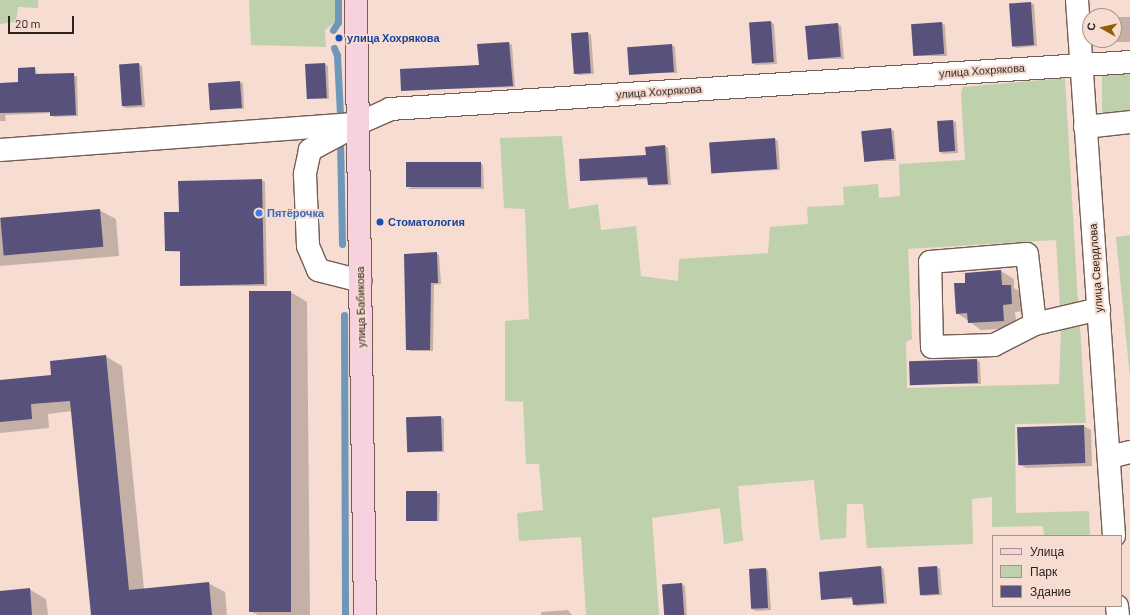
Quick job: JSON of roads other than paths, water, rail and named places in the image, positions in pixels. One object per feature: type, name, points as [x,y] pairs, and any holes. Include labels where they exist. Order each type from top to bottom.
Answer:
[{"type":"main road","name":"улица Бабикова","points":[[356,0],[365,615]]},
{"type":"street","name":"улица Свердлова","points":[[1077,0],[1099,309],[1120,455],[1114,535]]},
{"type":"street","name":"улица Хохрякова","points":[[0,150],[357,124],[390,109],[1130,62]]},
{"type":"street","points":[[1086,127],[1130,122]]},
{"type":"street","points":[[357,124],[310,150],[305,174],[308,246],[318,270],[361,281]]},
{"type":"street","points":[[1035,324],[1027,254],[930,262],[932,347],[994,345],[1035,324],[1099,309]]},
{"type":"waterway","points":[[333,30],[338,22],[338,0]]},
{"type":"waterway","points":[[334,48],[337,55],[340,115]]},
{"type":"waterway","points":[[340,139],[342,244]]},
{"type":"waterway","points":[[344,315],[345,615]]},
{"type":"place","name":"улица Хохрякова","points":[[339,38]]},
{"type":"place","name":"Пятёрочка","points":[[259,213]]},
{"type":"place","name":"Стоматология","points":[[380,222]]}]
